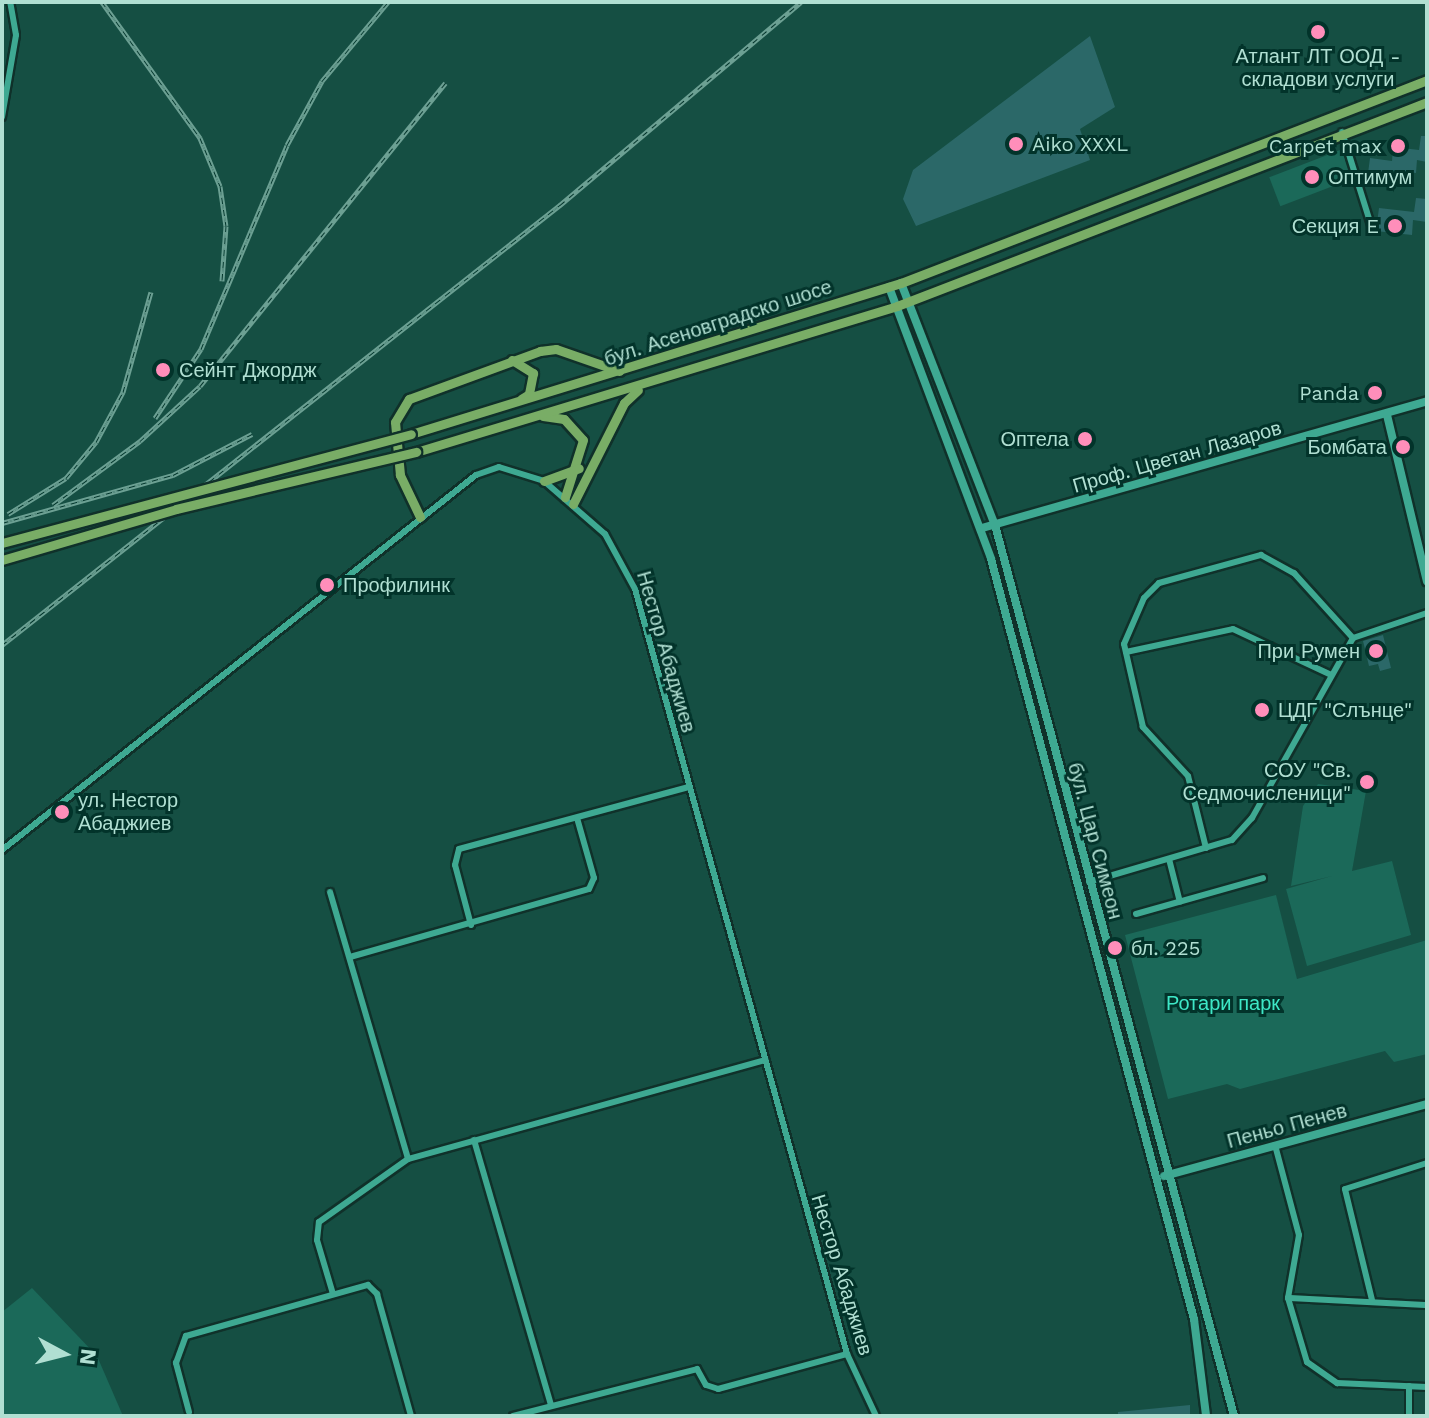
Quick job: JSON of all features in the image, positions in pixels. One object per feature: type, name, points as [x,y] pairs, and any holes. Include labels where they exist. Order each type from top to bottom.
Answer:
[{"type":"main road","name":"бул. Асеновградско шосе","points":[[2,543],[411,434],[626,372],[889,287],[1427,80]]},
{"type":"main road","name":"бул. Асеновградско шосе","points":[[2,560],[416,452],[641,387],[897,306],[1342,132],[1427,102]]},
{"type":"main road","name":"бул. Цар Симеон","points":[[901,283],[995,525],[1234,1416]]},
{"type":"main road","name":"бул. Цар Симеон","points":[[889,287],[982,528],[1203,1357],[1206,1416]]},
{"type":"main road","points":[[420,517],[400,475],[397,414],[418,393],[512,360],[556,349],[593,367],[626,372]]},
{"type":"main road","points":[[512,360],[533,373],[529,394],[516,403]]},
{"type":"main road","points":[[569,501],[624,403],[641,387]]},
{"type":"main road","name":"Проф. Цветан Лазаров","points":[[982,528],[1387,415],[1427,401]]},
{"type":"main road","points":[[539,415],[579,429],[579,468],[569,501]]},
{"type":"main road","points":[[1387,415],[1427,581]]},
{"type":"main road","points":[[544,481],[579,468]]},
{"type":"main road","name":"Пеньо Пенев","points":[[1155,1178],[1427,1104]]},
{"type":"street","points":[[2,117],[16,35],[10,2]]},
{"type":"street","points":[[1342,132],[1371,225]]},
{"type":"street","name":"Нестор Абаджиев","points":[[2,850],[476,475],[499,467],[544,481],[605,534],[635,589],[847,1354],[876,1416]]},
{"type":"street","points":[[1206,848],[1188,776],[1143,727],[1126,652],[1144,598],[1159,583],[1261,555],[1294,573],[1353,638]]},
{"type":"street","points":[[1089,882],[1206,848],[1245,829],[1353,638],[1427,613]]},
{"type":"street","points":[[1126,652],[1233,629],[1331,675]]},
{"type":"street","points":[[471,925],[455,865],[459,849],[688,787]]},
{"type":"street","points":[[350,957],[589,889],[594,878],[577,818]]},
{"type":"street","points":[[1169,859],[1180,902]]},
{"type":"street","points":[[1136,914],[1263,878]]},
{"type":"street","points":[[330,892],[408,1159]]},
{"type":"street","points":[[333,1294],[317,1240],[319,1222],[408,1159],[766,1060]]},
{"type":"street","points":[[474,1140],[551,1405]]},
{"type":"street","points":[[1275,1145],[1300,1243],[1288,1298],[1296,1340],[1318,1375],[1348,1384],[1427,1387]]},
{"type":"street","points":[[1372,1300],[1345,1189],[1427,1163]]},
{"type":"street","points":[[189,1412],[176,1363],[186,1336],[333,1294],[373,1287],[411,1416]]},
{"type":"street","points":[[1288,1298],[1427,1305]]},
{"type":"street","points":[[513,1416],[697,1369],[706,1385],[718,1389],[847,1354]]},
{"type":"street","points":[[1409,1386],[1409,1416]]},
{"type":"green space","name":"Оптимум","points":[[1343,149],[1354,178],[1280,206],[1269,177]]},
{"type":"green space","points":[[1318,784],[1366,791],[1352,871],[1392,861],[1411,935],[1307,966],[1286,889],[1332,876],[1291,886],[1303,806]]},
{"type":"green space","name":"Ротари парк","points":[[1276,895],[1297,979],[1427,940],[1427,1054],[1394,1062],[1385,1051],[1240,1089],[1227,1084],[1168,1099],[1125,935]]},
{"type":"green space","points":[[32,1288],[97,1356],[123,1416],[2,1416],[2,1312]]},
{"type":"building","name":"Aiko XXXL","points":[[1090,36],[1115,107],[1080,129],[1090,160],[916,226],[903,199],[913,170]]},
{"type":"building","points":[[1421,136],[1427,136],[1427,162],[1417,160],[1416,173],[1390,170],[1389,184],[1367,181],[1370,158],[1392,161],[1393,147],[1419,150]]},
{"type":"building","name":"Секция E","points":[[1416,198],[1427,199],[1427,222],[1413,220],[1412,235],[1376,231],[1379,208],[1414,212]]},
{"type":"building","name":"При Румен","points":[[1383,635],[1391,668],[1380,671],[1378,664],[1369,666],[1363,641]]},
{"type":"building","points":[[1190,1405],[1190,1416],[1118,1416],[1118,1412]]},
{"type":"railway","points":[[102,2],[200,138],[220,186],[226,226],[222,281]]},
{"type":"railway","points":[[155,418],[201,349],[287,145],[322,81],[388,2]]},
{"type":"railway","points":[[2,645],[560,205],[801,2]]},
{"type":"railway","points":[[53,505],[140,441],[200,386],[445,83]]},
{"type":"railway","points":[[8,514],[66,478],[96,442],[123,392],[151,292]]},
{"type":"railway","points":[[2,523],[173,475],[252,434]]},
{"type":"place","name":"Атлант ЛТ ООД - складови услуги","points":[[1318,32]]},
{"type":"place","name":"Aiko XXXL","points":[[1016,144]]},
{"type":"place","name":"Carpet max","points":[[1398,146]]},
{"type":"place","name":"Оптимум","points":[[1312,177]]},
{"type":"place","name":"Секция E","points":[[1395,226]]},
{"type":"place","name":"Сейнт Джордж","points":[[163,370]]},
{"type":"place","name":"Panda","points":[[1375,393]]},
{"type":"place","name":"Оптела","points":[[1085,439]]},
{"type":"place","name":"Бомбата","points":[[1403,447]]},
{"type":"place","name":"Профилинк","points":[[327,585]]},
{"type":"place","name":"При Румен","points":[[1376,651]]},
{"type":"place","name":"ЦДГ \"Слънце\"","points":[[1262,710]]},
{"type":"place","name":"СОУ \"Св. Седмочисленици\"","points":[[1367,782]]},
{"type":"place","name":"ул. Нестор Абаджиев","points":[[62,812]]},
{"type":"place","name":"бл. 225","points":[[1115,948]]}]
